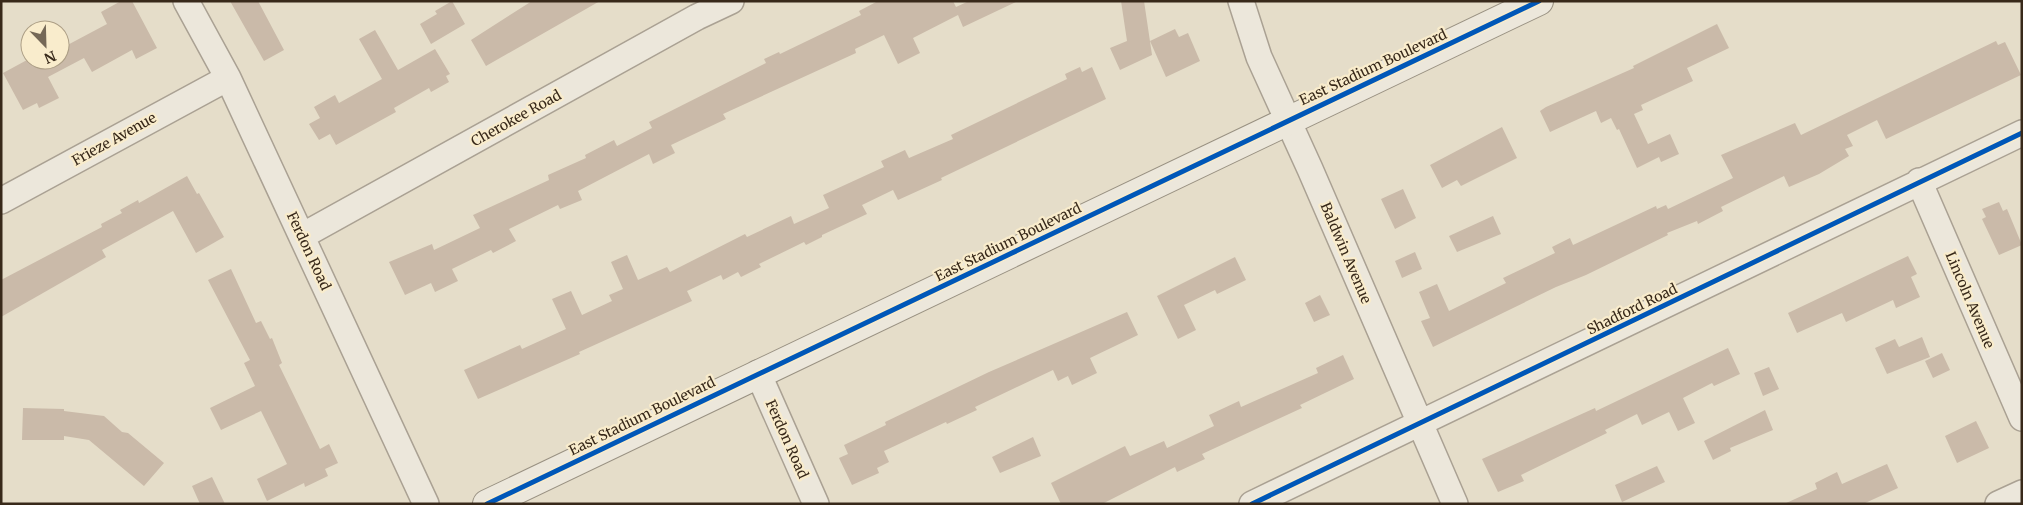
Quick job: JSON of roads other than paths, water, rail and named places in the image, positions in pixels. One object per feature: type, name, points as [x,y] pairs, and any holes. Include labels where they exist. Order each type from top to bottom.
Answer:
[{"type":"main road","name":"East Stadium Boulevard","points":[[487,504],[1539,1]]},
{"type":"street","name":"Ferdon Road","points":[[186,1],[228,78],[426,504]]},
{"type":"street","name":"Cherokee Road","points":[[302,236],[730,1]]},
{"type":"street","name":"Baldwin Avenue","points":[[1241,1],[1259,57],[1455,504]]},
{"type":"street","name":"Frieze Avenue","points":[[1,201],[228,78]]},
{"type":"street","name":"Shadford Road","points":[[1252,504],[1420,425],[1919,182],[2022,134]]},
{"type":"street","name":"Lincoln Avenue","points":[[1919,182],[2022,418]]},
{"type":"street","name":"Ferdon Road","points":[[758,373],[816,504]]},
{"type":"street","points":[[1998,504],[2022,493]]}]
